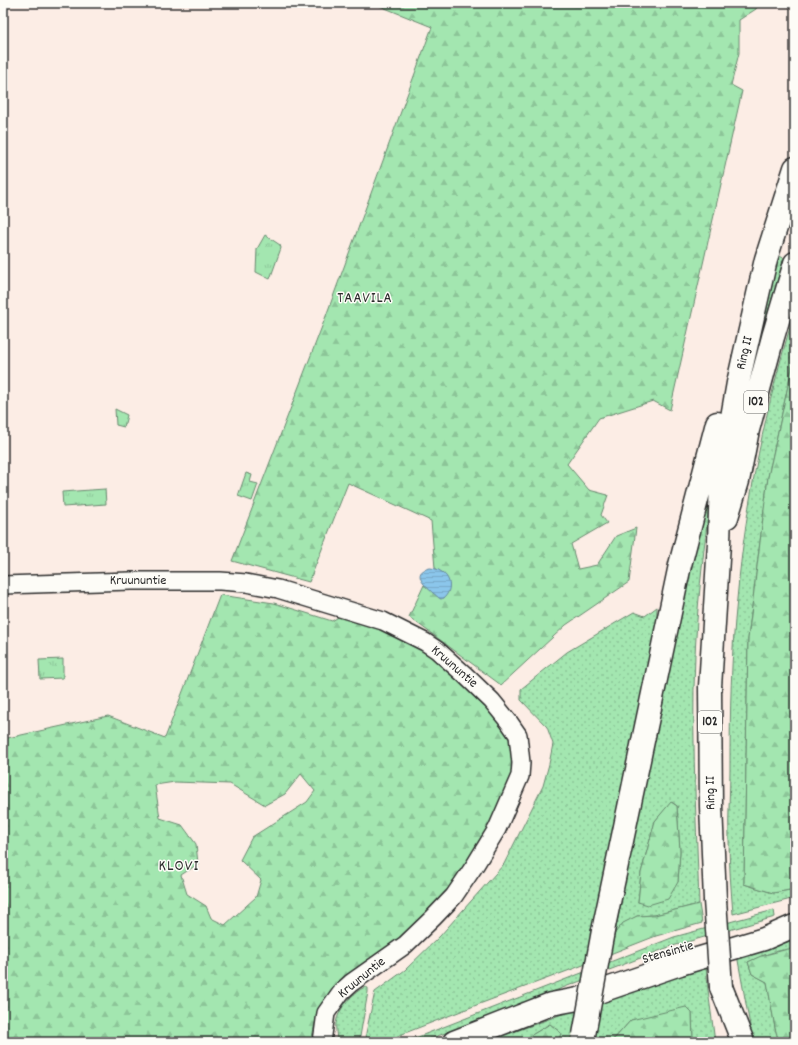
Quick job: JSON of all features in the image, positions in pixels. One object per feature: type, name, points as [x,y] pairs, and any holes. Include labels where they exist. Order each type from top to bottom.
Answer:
[{"type":"main road","name":"Ring II","points":[[727,1042],[721,987],[715,900],[711,806],[710,687],[719,543],[721,480],[738,383],[766,259],[795,168]]},
{"type":"main road","points":[[583,1038],[602,932],[680,565],[741,328],[766,259]]},
{"type":"main road","name":"Ring II","points":[[719,543],[738,480],[748,430],[773,337],[795,263]]},
{"type":"main road","name":"Stensintie","points":[[454,1042],[551,1004],[577,985],[647,959],[761,928],[794,926]]},
{"type":"main road","points":[[721,987],[743,1042]]},
{"type":"street","name":"Kruununtie","points":[[3,585],[131,581],[220,581],[246,583],[278,589],[383,621],[425,642],[437,650],[465,675],[492,701],[510,722],[518,735],[521,763],[520,776],[497,829],[454,896],[433,918],[405,945],[341,992],[326,1013],[323,1026],[323,1040]]},
{"type":"green space","points":[[378,3],[758,3],[756,9],[739,20],[739,53],[731,85],[742,91],[670,410],[653,401],[599,418],[567,464],[589,490],[608,495],[601,515],[607,523],[571,544],[578,569],[597,565],[616,536],[636,528],[629,582],[566,625],[501,685],[409,617],[424,585],[441,599],[440,571],[435,568],[431,521],[348,483],[309,582],[232,561],[326,316],[432,27],[380,6]]},
{"type":"green space","points":[[265,235],[280,245],[281,248],[270,279],[256,272],[257,249]]},
{"type":"green space","points":[[779,256],[784,258],[763,328],[737,439],[766,302]]},
{"type":"green space","points":[[795,311],[795,359],[768,477],[748,639],[744,884],[773,893],[795,889],[795,898],[733,914],[729,821],[730,727],[733,642],[737,599],[746,526],[758,454],[775,382]]},
{"type":"green space","points":[[795,359],[795,889],[773,893],[744,884],[748,639],[768,477]]},
{"type":"green space","points":[[115,409],[127,415],[124,427],[116,425]]},
{"type":"green space","points":[[246,473],[252,475],[250,482],[258,484],[252,501],[238,496]]},
{"type":"green space","points":[[713,475],[700,583],[695,655],[694,762],[699,904],[655,915],[637,916],[615,933],[679,609]],"holes":[[[672,802],[677,806],[680,851],[678,882],[638,902],[641,873],[655,821]]]},
{"type":"green space","points":[[105,489],[106,504],[63,507],[62,492]]},
{"type":"green space","points":[[220,595],[274,603],[332,621],[340,616],[386,630],[425,649],[464,683],[501,722],[511,739],[517,758],[513,779],[468,868],[402,943],[355,970],[334,987],[317,1014],[311,1042],[3,1042],[3,739],[108,716],[165,738]],"holes":[[[301,774],[315,791],[307,802],[252,837],[240,860],[261,880],[256,897],[225,925],[211,918],[206,906],[187,894],[181,875],[198,864],[196,844],[182,825],[160,818],[155,785],[175,782],[230,784],[265,805],[285,794]]]},
{"type":"green space","points":[[657,607],[656,640],[586,964],[382,1042],[367,1042],[366,1033],[375,992],[405,970],[440,936],[504,864],[543,786],[553,744],[547,727],[521,700],[521,689],[567,652],[634,612],[645,616]]},
{"type":"green space","points":[[63,659],[63,678],[40,679],[39,660]]},
{"type":"green space","points":[[671,802],[677,806],[680,851],[678,882],[668,899],[648,905],[638,902],[641,873],[655,821]]},
{"type":"green space","points":[[699,904],[702,923],[656,936],[610,954],[615,933],[623,923],[637,916],[655,915]]},
{"type":"green space","points":[[774,910],[775,917],[669,947],[422,1042],[405,1042],[674,937]]},
{"type":"green space","points":[[795,940],[795,950],[777,951],[748,962],[752,974],[767,982],[779,1042],[753,1042],[737,955]]},
{"type":"green space","points":[[788,949],[795,950],[795,1042],[779,1042],[767,982],[752,974],[748,962],[761,956]]},
{"type":"green space","points":[[706,964],[715,1042],[693,1042],[692,1013],[631,1020],[615,1038],[609,1042],[594,1042],[595,1037],[572,1033],[570,1042],[558,1042],[561,1033],[550,1024],[520,1042],[487,1042],[675,972]]},
{"type":"green space","points":[[365,987],[368,988],[368,992],[359,1042],[337,1042],[336,1025],[340,1012],[351,997],[360,989]]},
{"type":"green space","points":[[686,1007],[692,1013],[693,1042],[609,1042],[615,1038],[631,1020]]},
{"type":"green space","points":[[550,1024],[561,1033],[558,1042],[520,1042]]},
{"type":"water","points":[[430,568],[441,571],[448,579],[448,593],[444,598],[441,599],[438,597],[426,587],[421,579],[421,573]]},
{"type":"district","name":"TAAVILA","points":[[365,299]]},
{"type":"district","name":"KLOVI","points":[[179,866]]}]
